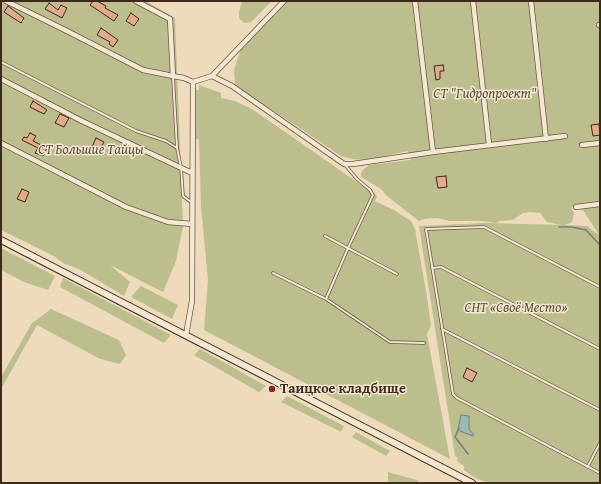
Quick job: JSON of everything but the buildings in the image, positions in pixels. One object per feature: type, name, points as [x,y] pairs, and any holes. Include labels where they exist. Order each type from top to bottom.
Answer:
[{"type":"main road","points":[[1,240],[472,483]]},
{"type":"street","points":[[6,1],[143,70],[184,78],[193,82],[212,76],[284,1]]},
{"type":"street","points":[[136,1],[170,19],[173,76]]},
{"type":"street","points":[[415,1],[433,152]]},
{"type":"street","points":[[472,1],[489,144]]},
{"type":"street","points":[[531,1],[546,139]]},
{"type":"street","points":[[212,76],[232,86],[344,164],[353,164],[489,144],[565,136]]},
{"type":"street","points":[[1,79],[82,121],[192,173]]},
{"type":"street","points":[[186,335],[192,301],[193,82]]},
{"type":"street","points":[[1,143],[126,207],[168,222],[192,224]]},
{"type":"street","points":[[582,145],[600,143]]},
{"type":"street","points":[[576,207],[600,204]]},
{"type":"lane","points":[[1,62],[136,131],[166,141],[178,148]]},
{"type":"lane","points":[[173,76],[183,196],[192,203]]},
{"type":"lane","points":[[326,299],[373,195],[370,190],[357,179],[344,164]]},
{"type":"lane","points":[[600,288],[484,227],[426,229],[452,394],[600,473]]},
{"type":"lane","points":[[325,236],[397,274]]},
{"type":"lane","points":[[432,268],[441,267],[600,349]]},
{"type":"lane","points":[[273,273],[326,299],[390,342],[424,343]]},
{"type":"lane","points":[[442,329],[600,410]]},
{"type":"lane","points":[[588,466],[600,443]]},
{"type":"green space","name":"СТ Большие Тайцы","points":[[1,1],[146,1],[175,18],[183,226],[176,261],[163,292],[110,265],[130,282],[124,296],[79,269],[65,264],[52,255],[1,230]]},
{"type":"green space","points":[[242,1],[272,1],[251,22],[244,23],[239,18]]},
{"type":"green space","points":[[286,1],[600,1],[600,483],[490,483],[477,479],[469,474],[464,470],[464,466],[457,461],[458,458],[455,456],[419,226],[487,223],[561,225],[547,222],[540,213],[530,212],[523,213],[513,220],[495,223],[482,221],[450,221],[437,218],[419,221],[387,196],[381,189],[361,177],[363,170],[369,165],[411,160],[408,151],[367,160],[352,159],[341,156],[235,85],[234,70],[240,51]],"holes":[[[571,207],[583,210],[599,235],[587,226],[565,225],[572,222],[574,213]]]},
{"type":"green space","points":[[199,85],[221,93],[221,98],[235,101],[252,109],[377,196],[375,202],[394,210],[411,221],[415,229],[426,291],[431,325],[427,334],[450,459],[204,330],[208,280],[201,207],[199,139],[195,139],[193,90],[199,90]]},
{"type":"green space","points":[[1,248],[55,276],[48,290],[24,282],[1,270]]},
{"type":"green space","points":[[63,278],[171,335],[164,343],[60,287]]},
{"type":"green space","points":[[141,286],[178,305],[172,319],[131,297]]},
{"type":"green space","points":[[51,309],[119,340],[126,355],[120,364],[100,359],[37,325],[1,389],[1,377],[32,323]]},
{"type":"green space","points":[[200,349],[266,386],[259,392],[194,355]]},
{"type":"green space","points":[[287,396],[344,426],[341,432],[281,402]]},
{"type":"green space","points":[[356,432],[390,451],[386,456],[352,437]]},
{"type":"green space","points":[[388,472],[417,480],[419,483],[388,483]]},
{"type":"water","points":[[461,415],[469,416],[469,429],[474,435],[473,436],[458,429]]},
{"type":"waterway","points":[[559,227],[572,227],[586,230],[600,245]]},
{"type":"waterway","points":[[459,428],[455,437],[468,454]]},
{"type":"place","name":"Таицкое кладбище","points":[[272,389]]},
{"type":"park label","name":"СТ \"Гидропроект\"","points":[[485,94]]},
{"type":"park label","name":"СНТ «Своё Место»","points":[[516,308]]}]
